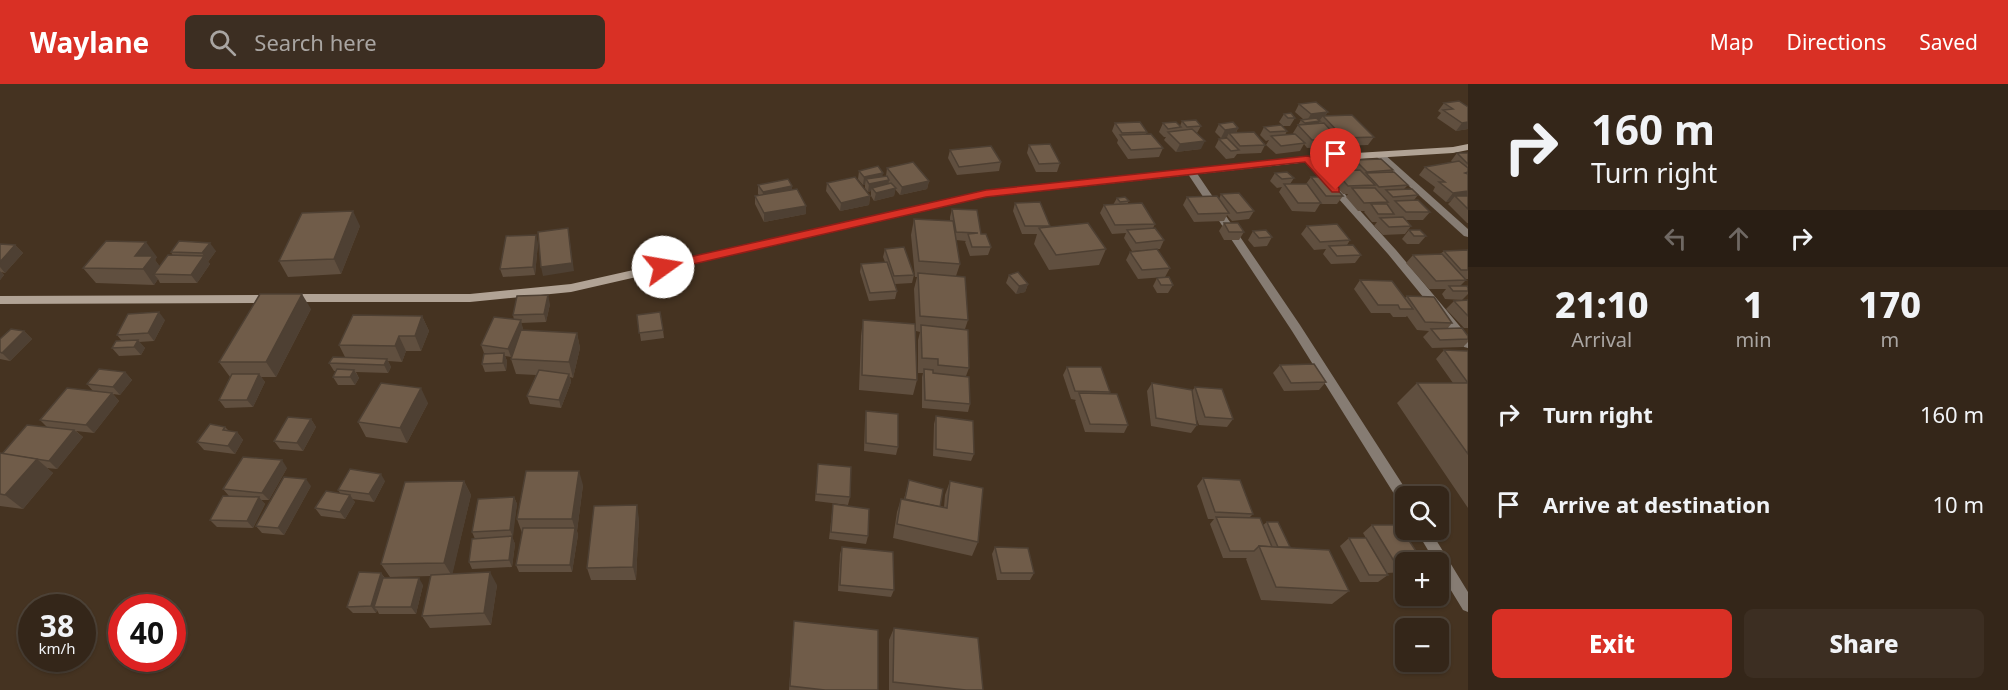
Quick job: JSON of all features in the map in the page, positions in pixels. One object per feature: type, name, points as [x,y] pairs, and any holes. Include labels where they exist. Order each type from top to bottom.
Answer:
[{"type":"street","points":[[0,300],[470,298],[571,288],[986,194],[1308,159],[1468,147]]},
{"type":"street","points":[[1380,155],[1468,234]]},
{"type":"street","points":[[1308,159],[1392,252],[1468,344]]},
{"type":"street","points":[[1191,171],[1296,328],[1396,486]]},
{"type":"street","points":[[1429,540],[1468,605]]},
{"type":"building","points":[[1459,101],[1468,107],[1468,122],[1462,123],[1443,110],[1453,109],[1444,103]]},
{"type":"building","points":[[1316,102],[1328,112],[1311,114],[1299,104]]},
{"type":"building","points":[[1291,113],[1295,118],[1288,118],[1284,114]]},
{"type":"building","points":[[1352,115],[1374,137],[1344,138],[1323,116]]},
{"type":"building","points":[[1316,118],[1320,121],[1305,123],[1301,120]]},
{"type":"building","points":[[1196,120],[1201,126],[1187,127],[1182,121]]},
{"type":"building","points":[[1140,122],[1147,132],[1122,133],[1115,123]]},
{"type":"building","points":[[1176,122],[1181,127],[1168,129],[1163,123]]},
{"type":"building","points":[[1233,122],[1238,128],[1225,130],[1219,124]]},
{"type":"building","points":[[1324,123],[1338,138],[1312,140],[1298,125]]},
{"type":"building","points":[[1281,125],[1287,131],[1270,132],[1264,127]]},
{"type":"building","points":[[1192,129],[1205,141],[1180,144],[1168,132]]},
{"type":"building","points":[[1254,132],[1265,145],[1240,146],[1229,133]]},
{"type":"building","points":[[1151,134],[1163,148],[1131,150],[1120,135]]},
{"type":"building","points":[[1295,134],[1305,143],[1281,146],[1271,136]]},
{"type":"building","points":[[1227,138],[1239,150],[1231,151],[1219,139]]},
{"type":"building","points":[[1050,144],[1060,163],[1039,164],[1029,145]]},
{"type":"building","points":[[991,146],[1001,162],[959,167],[950,150]]},
{"type":"building","points":[[1457,153],[1468,153],[1468,164]]},
{"type":"building","points":[[1381,159],[1393,170],[1367,172],[1355,160]]},
{"type":"building","points":[[1459,161],[1468,168],[1468,172],[1465,173],[1468,174],[1468,191],[1453,193],[1439,182],[1445,182],[1425,167]]},
{"type":"building","points":[[913,162],[929,181],[902,187],[887,168]]},
{"type":"building","points":[[878,166],[883,173],[864,177],[859,171]]},
{"type":"building","points":[[1360,170],[1375,185],[1348,186],[1335,171]]},
{"type":"building","points":[[1287,172],[1294,178],[1282,179],[1275,173]]},
{"type":"building","points":[[1394,172],[1408,185],[1379,187],[1366,173]]},
{"type":"building","points":[[887,176],[889,180],[869,184],[866,179]]},
{"type":"building","points":[[855,177],[870,196],[841,203],[827,183]]},
{"type":"building","points":[[1311,177],[1326,177],[1343,196],[1326,196]]},
{"type":"building","points":[[788,179],[792,186],[763,192],[758,185]]},
{"type":"building","points":[[891,183],[896,188],[876,193],[872,188]]},
{"type":"building","points":[[1284,184],[1307,184],[1321,203],[1298,203]]},
{"type":"building","points":[[1352,188],[1375,188],[1388,202],[1364,203]]},
{"type":"building","points":[[797,189],[806,206],[764,213],[755,196]]},
{"type":"building","points":[[1412,189],[1418,195],[1393,197],[1386,190]]},
{"type":"building","points":[[1239,193],[1254,211],[1237,213],[1221,194]]},
{"type":"building","points":[[1217,196],[1229,213],[1198,214],[1187,197]]},
{"type":"building","points":[[1455,196],[1468,196],[1468,209]]},
{"type":"building","points":[[1125,197],[1129,201],[1120,202],[1117,198]]},
{"type":"building","points":[[1418,200],[1430,212],[1406,212],[1395,201]]},
{"type":"building","points":[[1040,202],[1050,226],[1025,226],[1015,203]]},
{"type":"building","points":[[1142,203],[1155,224],[1115,225],[1104,205]]},
{"type":"building","points":[[1371,204],[1387,204],[1394,214],[1378,214]]},
{"type":"building","points":[[952,209],[977,210],[981,234],[986,234],[991,247],[972,247],[968,234],[978,233],[956,232]]},
{"type":"building","points":[[353,211],[334,259],[279,261],[302,213]]},
{"type":"building","points":[[1403,217],[1411,226],[1389,227],[1380,218]]},
{"type":"building","points":[[914,219],[953,221],[960,264],[919,261]]},
{"type":"building","points":[[1088,223],[1106,249],[1056,255],[1039,228]]},
{"type":"building","points":[[1224,223],[1238,223],[1244,232],[1229,232]]},
{"type":"building","points":[[1337,224],[1350,240],[1320,242],[1307,226]]},
{"type":"building","points":[[568,228],[572,263],[541,267],[538,232]]},
{"type":"building","points":[[1155,228],[1164,240],[1136,243],[1127,230]]},
{"type":"building","points":[[1266,230],[1272,237],[1259,238],[1253,231]]},
{"type":"building","points":[[1409,230],[1420,230],[1426,236],[1414,236]]},
{"type":"building","points":[[536,235],[533,267],[500,269],[506,236]]},
{"type":"building","points":[[106,241],[146,242],[135,256],[153,256],[143,269],[83,268]]},
{"type":"building","points":[[179,241],[210,243],[202,253],[171,252]]},
{"type":"building","points":[[0,244],[15,245],[0,262]]},
{"type":"building","points":[[1353,245],[1361,255],[1337,256],[1329,246]]},
{"type":"building","points":[[904,247],[914,275],[894,276],[885,249]]},
{"type":"building","points":[[1157,249],[1170,268],[1142,270],[1130,252]]},
{"type":"building","points":[[1468,250],[1468,270],[1461,270],[1444,251]]},
{"type":"building","points":[[1442,254],[1466,280],[1436,281],[1413,255]]},
{"type":"building","points":[[168,255],[204,256],[191,275],[154,274]]},
{"type":"building","points":[[887,262],[897,291],[870,293],[861,264]]},
{"type":"building","points":[[1018,272],[1028,284],[1019,286],[1009,275]]},
{"type":"building","points":[[918,273],[965,277],[968,320],[920,316]]},
{"type":"building","points":[[1169,277],[1173,285],[1161,285],[1157,278]]},
{"type":"building","points":[[1360,280],[1392,281],[1413,309],[1400,309],[1398,305],[1378,305]]},
{"type":"building","points":[[1449,286],[1467,286],[1468,291],[1453,291]]},
{"type":"building","points":[[260,294],[302,294],[266,362],[219,362]]},
{"type":"building","points":[[548,295],[544,314],[513,315],[517,296]]},
{"type":"building","points":[[1407,296],[1434,297],[1452,323],[1425,322]]},
{"type":"building","points":[[1468,300],[1468,316],[1454,301]]},
{"type":"building","points":[[159,312],[148,333],[117,335],[128,314]]},
{"type":"building","points":[[660,312],[663,330],[639,333],[637,315]]},
{"type":"building","points":[[353,315],[422,316],[415,336],[399,336],[395,346],[339,345]]},
{"type":"building","points":[[494,317],[521,320],[508,349],[481,345]]},
{"type":"building","points":[[863,320],[915,324],[917,380],[862,375]]},
{"type":"building","points":[[921,325],[968,330],[969,368],[938,365],[938,359],[922,358]]},
{"type":"building","points":[[1462,328],[1468,339],[1440,340],[1431,329]]},
{"type":"building","points":[[11,329],[24,331],[2,353],[0,352],[0,339]]},
{"type":"building","points":[[521,330],[577,333],[569,362],[511,359]]},
{"type":"building","points":[[138,340],[134,347],[112,348],[116,341]]},
{"type":"building","points":[[1444,350],[1468,351],[1468,383]]},
{"type":"building","points":[[504,353],[503,363],[482,364],[484,354]]},
{"type":"building","points":[[333,357],[387,359],[384,365],[329,363]]},
{"type":"building","points":[[1314,364],[1326,382],[1291,383],[1280,365]]},
{"type":"building","points":[[1067,367],[1101,367],[1110,392],[1075,391]]},
{"type":"building","points":[[99,369],[125,372],[113,387],[87,384]]},
{"type":"building","points":[[337,369],[354,370],[350,377],[333,377]]},
{"type":"building","points":[[924,369],[933,370],[933,373],[969,377],[970,404],[925,400]]},
{"type":"building","points":[[539,370],[569,374],[559,400],[527,396]]},
{"type":"building","points":[[232,374],[259,374],[247,400],[219,400]]},
{"type":"building","points":[[381,383],[421,388],[400,428],[358,422]]},
{"type":"building","points":[[1152,383],[1192,390],[1197,425],[1156,418]]},
{"type":"building","points":[[1417,383],[1468,383],[1468,454]]},
{"type":"building","points":[[1195,387],[1222,389],[1233,419],[1205,417]]},
{"type":"building","points":[[67,388],[112,393],[86,425],[40,420]]},
{"type":"building","points":[[1079,393],[1117,394],[1128,425],[1090,424]]},
{"type":"building","points":[[866,411],[898,414],[898,447],[866,443]]},
{"type":"building","points":[[936,416],[973,421],[974,454],[936,449]]},
{"type":"building","points":[[288,417],[311,419],[297,443],[274,441]]},
{"type":"building","points":[[210,424],[225,427],[223,430],[237,432],[228,446],[197,442]]},
{"type":"building","points":[[27,425],[74,430],[49,461],[2,454]]},
{"type":"building","points":[[0,453],[37,459],[5,495],[0,494]]},
{"type":"building","points":[[243,457],[282,460],[262,493],[223,489]]},
{"type":"building","points":[[818,464],[851,467],[850,497],[816,494]]},
{"type":"building","points":[[350,469],[381,474],[369,494],[338,490]]},
{"type":"building","points":[[526,471],[579,471],[572,519],[517,519]]},
{"type":"building","points":[[284,477],[306,479],[278,528],[256,526]]},
{"type":"building","points":[[1203,478],[1240,480],[1253,514],[1215,512]]},
{"type":"building","points":[[909,480],[943,489],[940,507],[905,499]]},
{"type":"building","points":[[464,481],[444,563],[381,564],[405,482]]},
{"type":"building","points":[[950,481],[983,488],[978,542],[897,524],[901,499],[947,508]]},
{"type":"building","points":[[326,491],[350,495],[340,512],[315,508]]},
{"type":"building","points":[[223,496],[259,497],[247,521],[210,520]]},
{"type":"building","points":[[514,497],[510,530],[472,532],[478,499]]},
{"type":"building","points":[[833,504],[869,509],[868,536],[831,532]]},
{"type":"building","points":[[637,505],[633,567],[587,568],[594,506]]},
{"type":"building","points":[[1216,517],[1260,518],[1272,547],[1259,546],[1254,551],[1230,551]]},
{"type":"building","points":[[1267,522],[1278,522],[1290,547],[1278,547]]},
{"type":"building","points":[[1372,525],[1395,525],[1395,540],[1409,540],[1417,552],[1395,552],[1395,563]]},
{"type":"building","points":[[523,528],[575,528],[570,565],[516,565]]},
{"type":"building","points":[[512,536],[509,560],[469,562],[472,539]]},
{"type":"building","points":[[1349,538],[1366,538],[1388,575],[1369,575]]},
{"type":"building","points":[[1259,546],[1329,550],[1349,591],[1276,587]]},
{"type":"building","points":[[842,547],[893,552],[894,590],[840,585]]},
{"type":"building","points":[[995,547],[1028,548],[1034,573],[1001,573]]},
{"type":"building","points":[[359,572],[381,573],[371,606],[347,607]]},
{"type":"building","points":[[490,572],[484,613],[422,616],[431,575]]},
{"type":"building","points":[[383,578],[419,578],[411,607],[374,607]]},
{"type":"building","points":[[794,621],[878,630],[878,690],[825,690],[790,686]]},
{"type":"building","points":[[894,628],[978,638],[983,690],[893,682]]},
{"type":"route","points":[[663,267],[986,194],[1308,159],[1336,190]]}]
